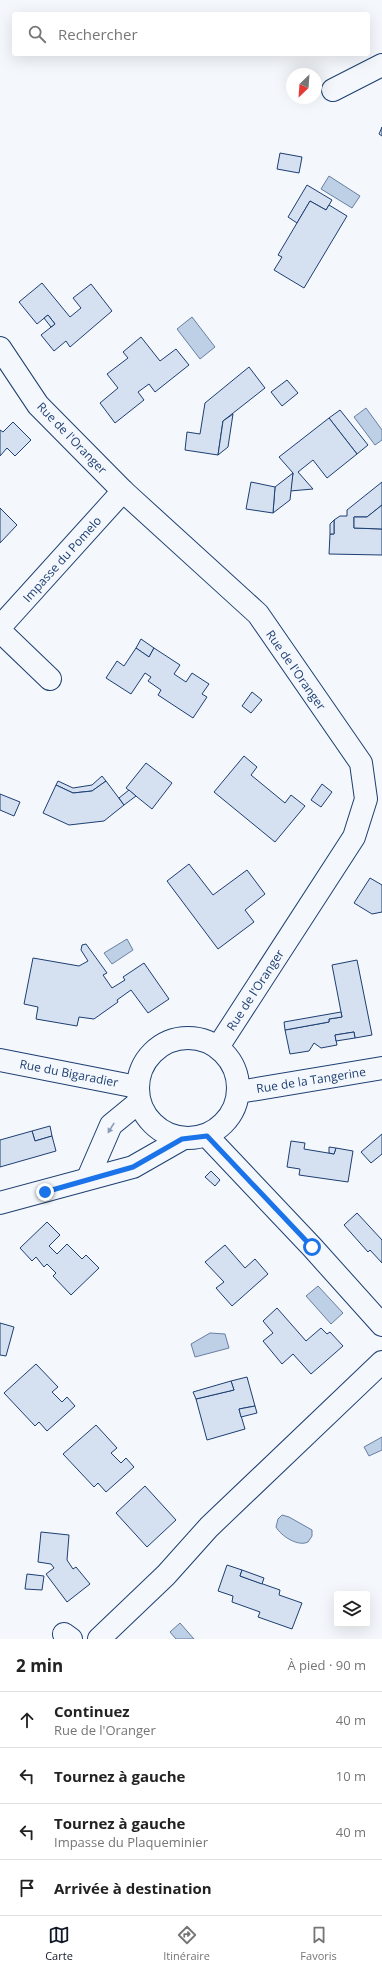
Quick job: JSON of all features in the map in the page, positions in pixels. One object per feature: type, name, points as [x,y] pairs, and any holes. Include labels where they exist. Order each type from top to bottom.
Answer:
[{"type":"street","points":[[333,90],[382,65]]},
{"type":"street","name":"Rue de l'Oranger","points":[[0,348],[38,405],[123,490],[258,614],[360,763],[366,799],[354,837],[218,1047]]},
{"type":"street","name":"Impasse du Pomelo","points":[[0,627],[123,490]]},
{"type":"street","points":[[0,631],[50,680]]},
{"type":"street","points":[[0,1203],[133,1167],[182,1139],[207,1136],[223,1125],[234,1110],[239,1092],[237,1075],[230,1059],[218,1047],[202,1040],[185,1038],[168,1042],[153,1052],[143,1065],[138,1094],[148,1120],[163,1132],[182,1139]]},
{"type":"street","name":"Rue du Bigaradier","points":[[0,1060],[138,1094]]},
{"type":"street","name":"Rue de la Tangerine","points":[[239,1092],[382,1068]]},
{"type":"street","points":[[88,1178],[111,1125],[138,1094]]},
{"type":"street","points":[[207,1136],[312,1247],[382,1325]]},
{"type":"street","points":[[99,1639],[166,1575],[209,1527],[382,1362]]},
{"type":"water","points":[[329,176],[360,196],[352,208],[321,189]]},
{"type":"water","points":[[192,317],[215,347],[200,359],[177,329]]},
{"type":"water","points":[[366,408],[382,430],[382,440],[375,445],[354,417]]},
{"type":"water","points":[[127,939],[133,950],[112,964],[104,953]]},
{"type":"water","points":[[318,1286],[343,1313],[331,1324],[306,1296]]},
{"type":"water","points":[[210,1333],[225,1334],[229,1348],[195,1357],[191,1344]]},
{"type":"water","points":[[382,1437],[382,1450],[369,1456],[364,1447]]},
{"type":"water","points":[[282,1515],[289,1517],[312,1530],[312,1536],[308,1542],[299,1543],[290,1540],[278,1530],[276,1527],[278,1519]]},
{"type":"water","points":[[180,1623],[194,1639],[176,1639],[170,1632]]},
{"type":"building","points":[[382,127],[382,136],[379,134]]},
{"type":"building","points":[[280,153],[302,157],[299,173],[277,169]]},
{"type":"building","points":[[307,185],[332,200],[326,210],[310,201],[297,223],[288,217]]},
{"type":"building","points":[[310,201],[326,210],[329,205],[347,216],[304,288],[274,270],[282,257],[278,255]]},
{"type":"building","points":[[42,283],[70,317],[81,308],[73,298],[91,284],[112,311],[70,347],[66,341],[54,351],[41,335],[55,324],[48,315],[37,324],[19,302]]},
{"type":"building","points":[[48,315],[55,324],[51,327],[44,318]]},
{"type":"building","points":[[141,337],[160,361],[176,349],[189,365],[155,392],[149,384],[138,392],[144,400],[115,423],[100,403],[118,388],[107,374],[128,358],[123,352]]},
{"type":"building","points":[[249,367],[265,388],[223,421],[218,455],[185,450],[187,432],[200,434],[205,403]]},
{"type":"building","points":[[287,380],[298,393],[282,406],[271,392]]},
{"type":"building","points":[[340,410],[368,445],[357,454],[329,418]]},
{"type":"building","points":[[233,414],[228,447],[218,455],[223,421]]},
{"type":"building","points":[[329,418],[357,454],[327,478],[313,460],[298,472],[313,489],[290,491],[293,473],[279,457]]},
{"type":"building","points":[[13,422],[31,440],[15,456],[7,448],[0,456],[0,430],[3,432]]},
{"type":"building","points":[[293,473],[290,500],[273,513],[275,487]]},
{"type":"building","points":[[251,482],[275,487],[273,513],[246,509]]},
{"type":"building","points":[[382,482],[382,505],[367,517],[354,517],[354,528],[382,529],[382,555],[329,554],[330,534],[334,534],[334,520],[340,516],[347,516],[347,510]]},
{"type":"building","points":[[382,505],[382,529],[354,528],[354,517],[367,517]]},
{"type":"building","points":[[0,508],[17,525],[0,543]]},
{"type":"building","points":[[334,520],[334,534],[330,534],[330,524]]},
{"type":"building","points":[[141,639],[154,648],[149,657],[136,648]]},
{"type":"building","points":[[136,648],[149,657],[154,648],[180,665],[174,674],[186,682],[192,673],[209,684],[202,694],[207,697],[193,718],[158,695],[161,690],[148,681],[151,677],[145,673],[131,694],[106,678],[117,661],[124,666]]},
{"type":"building","points":[[252,692],[262,700],[251,713],[242,706]]},
{"type":"building","points":[[244,756],[257,767],[251,775],[285,803],[291,795],[305,806],[275,842],[214,792]]},
{"type":"building","points":[[146,763],[172,783],[152,809],[126,788]]},
{"type":"building","points":[[102,776],[106,781],[92,791],[73,793],[56,785],[58,781],[73,788],[92,785]]},
{"type":"building","points":[[106,781],[124,805],[104,821],[69,825],[43,813],[56,785],[73,793],[92,791]]},
{"type":"building","points":[[322,784],[332,792],[321,807],[311,800]]},
{"type":"building","points":[[129,790],[136,796],[124,805],[119,798]]},
{"type":"building","points":[[0,794],[20,802],[14,816],[0,810]]},
{"type":"building","points":[[189,864],[213,895],[247,870],[265,894],[245,910],[254,922],[218,949],[167,881]]},
{"type":"building","points":[[370,878],[382,885],[382,912],[372,914],[354,903]]},
{"type":"building","points":[[86,944],[107,973],[103,975],[112,988],[125,980],[123,977],[144,963],[169,999],[148,1013],[131,990],[117,1000],[118,1002],[94,1019],[79,1017],[77,1026],[36,1019],[38,1007],[24,1004],[33,958],[79,966],[88,961],[81,950],[82,945]]},
{"type":"building","points":[[357,960],[372,1035],[355,1038],[354,1032],[335,1035],[337,1045],[321,1048],[314,1043],[309,1051],[290,1054],[285,1030],[329,1022],[329,1019],[342,1017],[332,965]]},
{"type":"building","points":[[341,1012],[342,1017],[329,1019],[329,1022],[285,1030],[284,1022]]},
{"type":"building","points":[[354,1032],[355,1038],[336,1041],[335,1035]]},
{"type":"building","points":[[50,1126],[52,1136],[35,1141],[32,1131]]},
{"type":"building","points":[[32,1131],[35,1141],[52,1136],[56,1151],[0,1167],[0,1140]]},
{"type":"building","points":[[382,1134],[382,1154],[371,1163],[361,1152]]},
{"type":"building","points":[[291,1141],[305,1143],[304,1149],[334,1154],[336,1148],[353,1151],[348,1182],[299,1175],[300,1169],[287,1167]]},
{"type":"building","points":[[329,1147],[336,1148],[334,1154],[329,1153]]},
{"type":"building","points":[[211,1171],[220,1180],[215,1186],[205,1177]]},
{"type":"building","points":[[357,1213],[382,1240],[382,1263],[370,1250],[368,1252],[344,1225]]},
{"type":"building","points":[[47,1222],[60,1235],[49,1246],[57,1254],[67,1244],[82,1259],[86,1255],[99,1268],[71,1295],[53,1276],[56,1273],[47,1264],[44,1267],[36,1257],[32,1261],[20,1248]]},
{"type":"building","points":[[225,1245],[245,1268],[255,1259],[268,1274],[232,1306],[216,1288],[224,1282],[205,1262]]},
{"type":"building","points":[[277,1308],[306,1341],[321,1328],[327,1334],[330,1332],[343,1346],[311,1374],[293,1354],[282,1364],[263,1341],[273,1333],[263,1321]]},
{"type":"building","points":[[0,1323],[14,1327],[6,1356],[0,1355]]},
{"type":"building","points":[[36,1364],[58,1387],[52,1392],[62,1402],[67,1397],[75,1406],[47,1431],[39,1422],[35,1426],[4,1393]]},
{"type":"building","points":[[247,1377],[255,1406],[239,1409],[245,1429],[207,1440],[196,1399],[234,1390],[231,1381]]},
{"type":"building","points":[[231,1381],[234,1390],[196,1399],[193,1392]]},
{"type":"building","points":[[255,1406],[257,1413],[241,1417],[239,1409]]},
{"type":"building","points":[[96,1425],[117,1448],[111,1453],[121,1463],[126,1458],[134,1467],[106,1492],[98,1483],[94,1487],[63,1454]]},
{"type":"building","points":[[145,1486],[176,1520],[147,1547],[116,1513]]},
{"type":"building","points":[[41,1532],[69,1535],[67,1560],[73,1569],[76,1567],[90,1584],[67,1602],[46,1574],[54,1568],[51,1564],[38,1562]]},
{"type":"building","points":[[227,1565],[242,1570],[240,1576],[280,1590],[279,1595],[302,1603],[292,1629],[258,1617],[260,1612],[232,1602],[233,1596],[218,1591]]},
{"type":"building","points":[[242,1570],[264,1578],[262,1584],[240,1576]]},
{"type":"building","points":[[27,1574],[44,1576],[42,1590],[25,1589]]},
{"type":"route","points":[[45,1192],[88,1178],[133,1167],[182,1139],[207,1136],[312,1247]]}]
